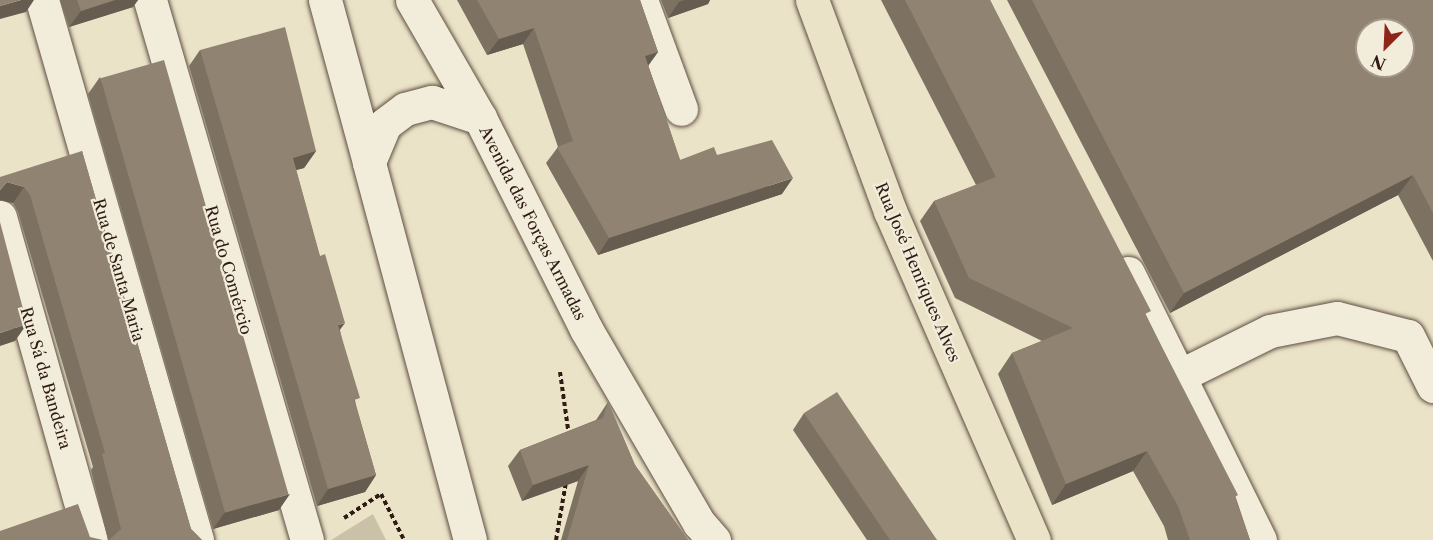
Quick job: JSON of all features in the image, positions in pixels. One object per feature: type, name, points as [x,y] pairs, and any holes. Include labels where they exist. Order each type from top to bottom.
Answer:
[{"type":"main road","name":"Rua José Henriques Alves","points":[[812,0],[890,211],[1034,540]]},
{"type":"street","name":"Rua de Santa Maria","points":[[42,0],[197,540]]},
{"type":"street","name":"Rua do Comércio","points":[[150,0],[307,540]]},
{"type":"street","points":[[325,0],[470,540]]},
{"type":"street","points":[[412,0],[480,118]]},
{"type":"street","points":[[641,0],[681,109]]},
{"type":"street","name":"Avenida das Forças Armadas","points":[[369,162],[385,124],[405,109],[432,102],[480,118],[586,329],[699,523],[714,540]]},
{"type":"street","name":"Rua Sá da Bandeira","points":[[0,217],[91,540]]},
{"type":"street","points":[[1112,243],[1181,375],[1260,540]]},
{"type":"street","points":[[1181,375],[1270,331],[1337,318],[1408,336],[1433,387]]},
{"type":"path","points":[[569,438],[556,350],[586,329]]},
{"type":"path","points":[[556,540],[564,509],[567,474]]},
{"type":"path","points":[[381,494],[404,540]]},
{"type":"shaded area","points":[[373,514],[386,540],[331,540]]},
{"type":"building","points":[[0,0],[21,0],[0,6]]},
{"type":"building","points":[[77,0],[115,0],[81,11]]},
{"type":"building","points":[[477,0],[640,0],[658,52],[645,56],[680,160],[714,147],[717,155],[772,140],[793,178],[609,238],[557,147],[573,141],[534,28],[499,39]]},
{"type":"building","points":[[905,0],[990,0],[1151,311],[1145,314],[1238,495],[1235,497],[1250,540],[1190,540],[1178,506],[1147,451],[1066,484],[1012,353],[1073,328],[969,278],[934,201],[996,177]]},
{"type":"building","points":[[1032,0],[1433,0],[1433,213],[1413,175],[1184,293]]},
{"type":"building","points":[[285,27],[316,151],[293,158],[320,256],[325,254],[345,323],[338,325],[360,398],[354,400],[376,475],[328,489],[200,50]]},
{"type":"building","points":[[164,60],[289,494],[225,513],[101,78]]},
{"type":"building","points":[[82,151],[191,529],[202,540],[109,540],[121,529],[102,454],[105,453],[30,195],[24,187],[7,182],[0,190],[0,177]]},
{"type":"building","points":[[0,222],[27,324],[0,333]]},
{"type":"building","points":[[837,392],[937,540],[890,540],[804,413]]},
{"type":"building","points":[[608,402],[635,465],[688,540],[567,540],[589,465],[533,485],[520,450],[603,418]]},
{"type":"building","points":[[78,504],[90,537],[103,540],[0,540],[0,531]]}]
